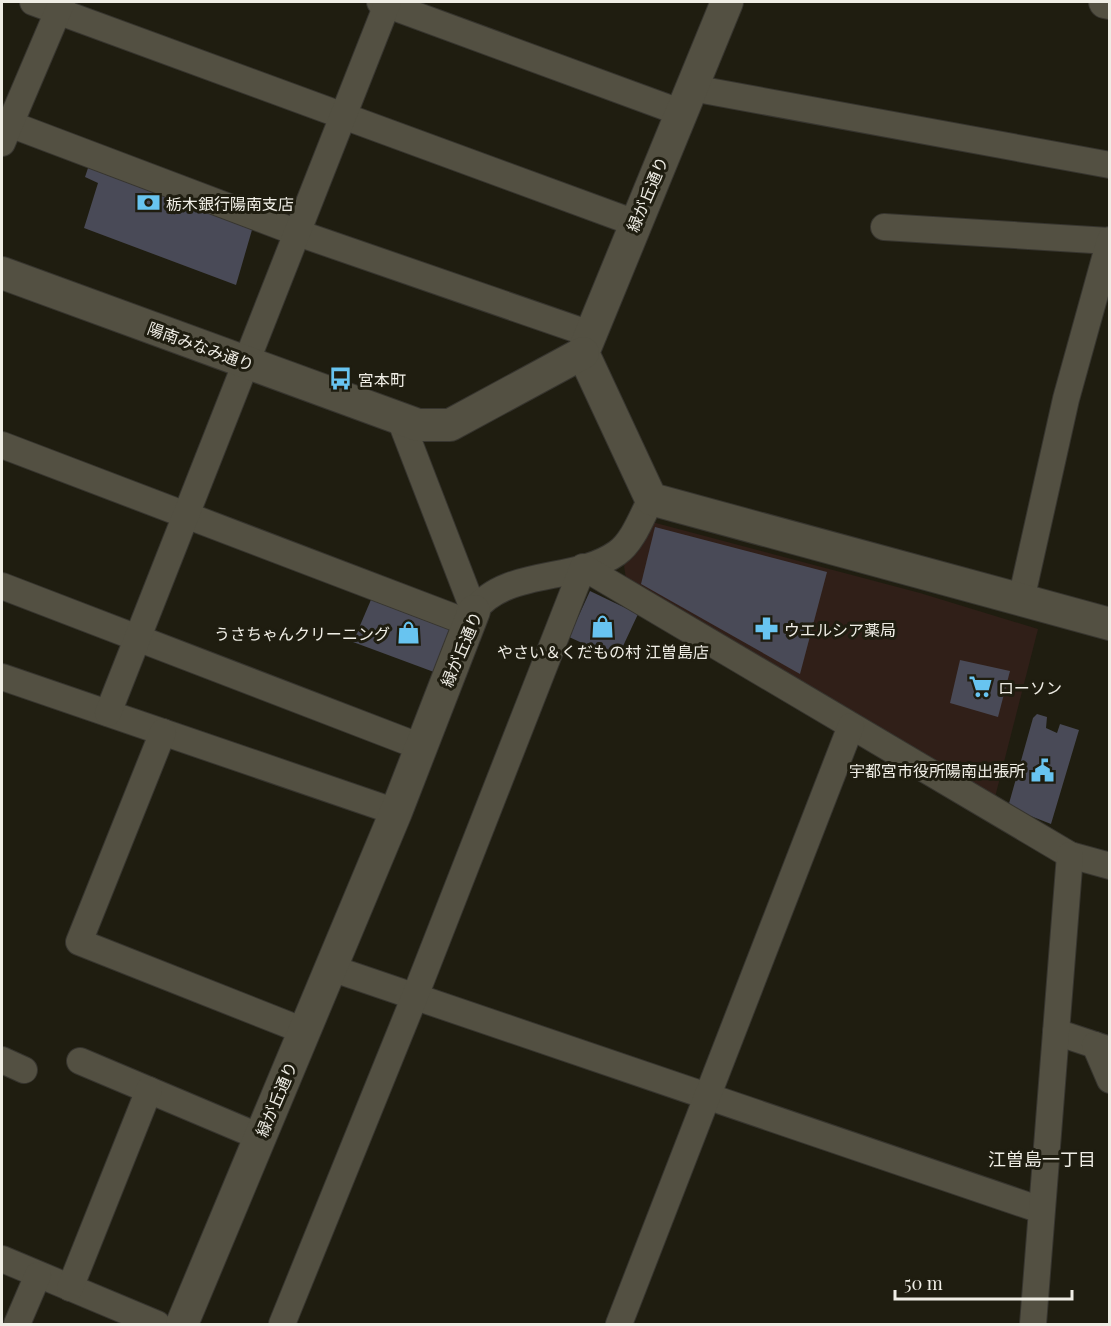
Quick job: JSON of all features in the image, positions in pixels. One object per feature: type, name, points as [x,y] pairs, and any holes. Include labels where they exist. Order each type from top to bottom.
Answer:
[{"type":"street","points":[[33,2],[60,6],[635,223]]},
{"type":"street","points":[[108,713],[248,363],[385,2],[687,100],[1110,165]]},
{"type":"street","name":"緑が丘通り","points":[[587,344],[728,2]]},
{"type":"street","points":[[60,6],[4,129],[298,233],[587,344],[651,499],[1110,624]]},
{"type":"street","points":[[884,227],[1109,240],[1066,399],[1021,600]]},
{"type":"street","name":"陽南みなみ通り","points":[[2,273],[400,419],[426,426],[450,425],[587,344]]},
{"type":"street","points":[[400,419],[472,617]]},
{"type":"street","points":[[2,445],[472,617]]},
{"type":"street","name":"緑が丘通り","points":[[182,1324],[396,812],[472,617],[492,593],[583,567],[616,554],[624,547],[651,499]]},
{"type":"street","points":[[282,1324],[415,996],[583,567],[1070,855],[1110,866]]},
{"type":"street","points":[[2,586],[422,747]]},
{"type":"street","points":[[2,678],[396,812]]},
{"type":"street","points":[[619,1324],[851,726]]},
{"type":"street","points":[[163,732],[79,942],[304,1030]]},
{"type":"street","points":[[1033,1324],[1070,855]]},
{"type":"street","points":[[331,968],[1041,1210]]},
{"type":"street","points":[[1056,1032],[1102,1048],[1110,1080]]},
{"type":"street","points":[[80,1061],[260,1137]]},
{"type":"street","points":[[69,1288],[149,1090]]},
{"type":"street","points":[[2,1259],[157,1324]]},
{"type":"street","points":[[17,1324],[38,1275]]},
{"type":"shaded area","points":[[652,522],[920,593],[1038,629],[994,801],[627,585],[624,566]]},
{"type":"building","name":"栃木銀行陽南支店","points":[[91,159],[254,223],[236,285],[84,228],[98,183],[85,177]]},
{"type":"building","name":"ウエルシア薬局","points":[[655,527],[827,572],[800,674],[641,584]]},
{"type":"building","name":"やさい＆くだもの村 江曽島店","points":[[590,591],[638,614],[617,659],[569,637]]},
{"type":"building","name":"うさちゃんクリーニング","points":[[373,595],[463,625],[442,675],[353,642]]},
{"type":"building","name":"ローソン","points":[[960,660],[1010,671],[998,717],[950,703]]},
{"type":"building","name":"宇都宮市役所陽南出張所","points":[[1037,714],[1047,717],[1046,728],[1057,733],[1060,724],[1079,730],[1051,824],[1008,807],[1033,718]]},
{"type":"place","name":"栃木銀行陽南支店","points":[[148,203]]},
{"type":"place","name":"宮本町","points":[[340,379]]},
{"type":"place","name":"やさい＆くだもの村 江曽島店","points":[[603,626]]},
{"type":"place","name":"ウエルシア薬局","points":[[766,629]]},
{"type":"place","name":"うさちゃんクリーニング","points":[[408,633]]},
{"type":"place","name":"ローソン","points":[[980,687]]},
{"type":"place","name":"宇都宮市役所陽南出張所","points":[[1043,770]]},
{"type":"district","name":"江曽島一丁目","points":[[1042,1159]]}]
